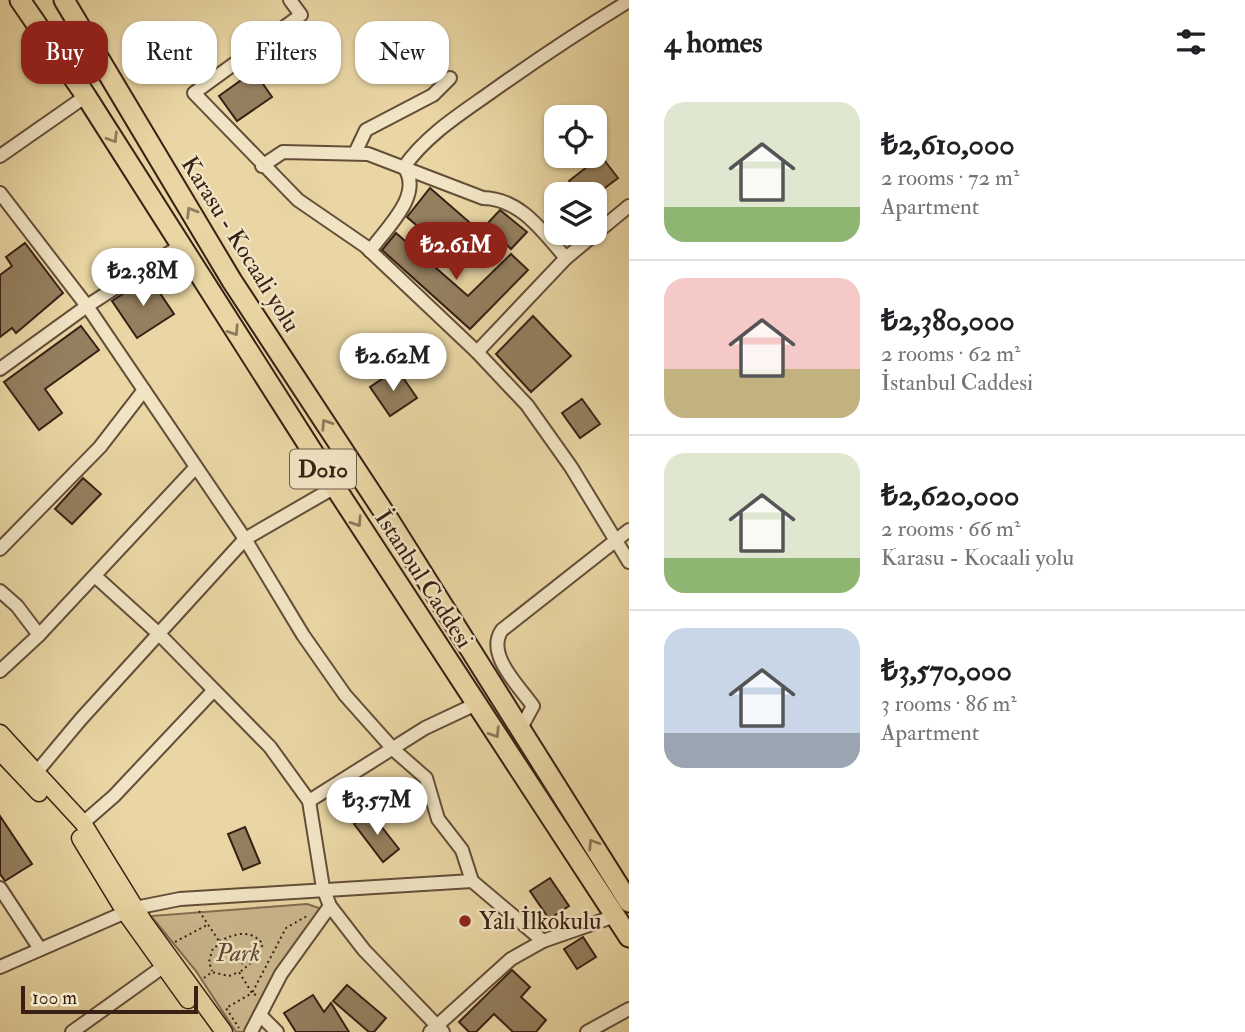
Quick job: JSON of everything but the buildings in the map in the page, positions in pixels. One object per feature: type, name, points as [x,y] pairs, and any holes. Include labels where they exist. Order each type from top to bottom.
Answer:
[{"type":"highway","name":"İstanbul Caddesi","points":[[20,0],[86,96],[476,704],[622,909],[629,937]]},
{"type":"highway","name":"Karasu - Kocaali yolu","points":[[64,0],[232,281],[390,520],[521,728],[622,909]]},
{"type":"main road","points":[[0,734],[83,823],[130,910]]},
{"type":"main road","points":[[0,752],[75,828],[130,910],[167,958],[192,987],[238,1031]]},
{"type":"main road","points":[[167,958],[211,1032]]},
{"type":"street","points":[[290,0],[301,15],[194,93],[262,166],[298,200],[370,251],[477,352],[527,405],[629,562]]},
{"type":"street","points":[[404,167],[414,152],[451,121],[626,7]]},
{"type":"street","points":[[355,153],[366,130],[433,95],[450,78]]},
{"type":"street","points":[[0,156],[86,96]]},
{"type":"street","points":[[262,166],[283,152],[368,153],[483,198],[500,198],[513,203],[566,258]]},
{"type":"street","points":[[370,251],[409,196],[412,185],[404,167]]},
{"type":"street","points":[[0,193],[87,306],[245,539],[303,635],[345,695],[394,750],[426,778],[438,819],[462,850],[472,881],[543,941]]},
{"type":"street","points":[[477,352],[566,258],[629,206]]},
{"type":"street","points":[[0,369],[87,306],[180,246]]},
{"type":"street","points":[[0,549],[100,447],[144,390]]},
{"type":"street","points":[[0,671],[39,635],[195,468]]},
{"type":"street","points":[[35,774],[81,719],[245,539],[335,487]]},
{"type":"street","points":[[521,728],[533,706],[504,664],[496,648],[496,638],[629,530]]},
{"type":"street","points":[[95,576],[159,634],[270,747],[309,801],[323,888],[330,906],[364,950],[437,1030],[511,959],[543,941],[622,909]]},
{"type":"street","points":[[0,591],[17,606],[39,635]]},
{"type":"street","points":[[83,823],[114,796],[213,691]]},
{"type":"street","points":[[309,801],[394,750],[425,728],[476,704]]},
{"type":"street","points":[[0,967],[130,910],[190,898],[472,881]]},
{"type":"street","points":[[0,888],[40,949]]},
{"type":"street","points":[[238,1031],[260,1015],[281,974],[330,906]]},
{"type":"street","points":[[72,1032],[167,958]]},
{"type":"street","points":[[587,1032],[629,1009]]},
{"type":"street","points":[[260,1015],[277,1032]]},
{"type":"path","points":[[190,898],[219,941]]},
{"type":"path","points":[[238,1031],[226,1008],[251,993],[286,928],[307,915]]},
{"type":"path","points":[[167,958],[208,925]]},
{"type":"path","points":[[243,932],[255,935],[263,944],[257,958],[239,972],[229,976],[212,972],[209,962],[213,948],[220,944],[219,941],[243,932]]},
{"type":"path","points":[[225,938],[245,968]]},
{"type":"path","points":[[192,987],[212,972]]},
{"type":"path","points":[[239,972],[251,993],[267,1002]]},
{"type":"green space","name":"Park","points":[[307,904],[319,908],[318,915],[246,1032],[236,1032],[196,971],[151,916]]},
{"type":"place","name":"Yalı İlkokulu","points":[[465,921]]}]
